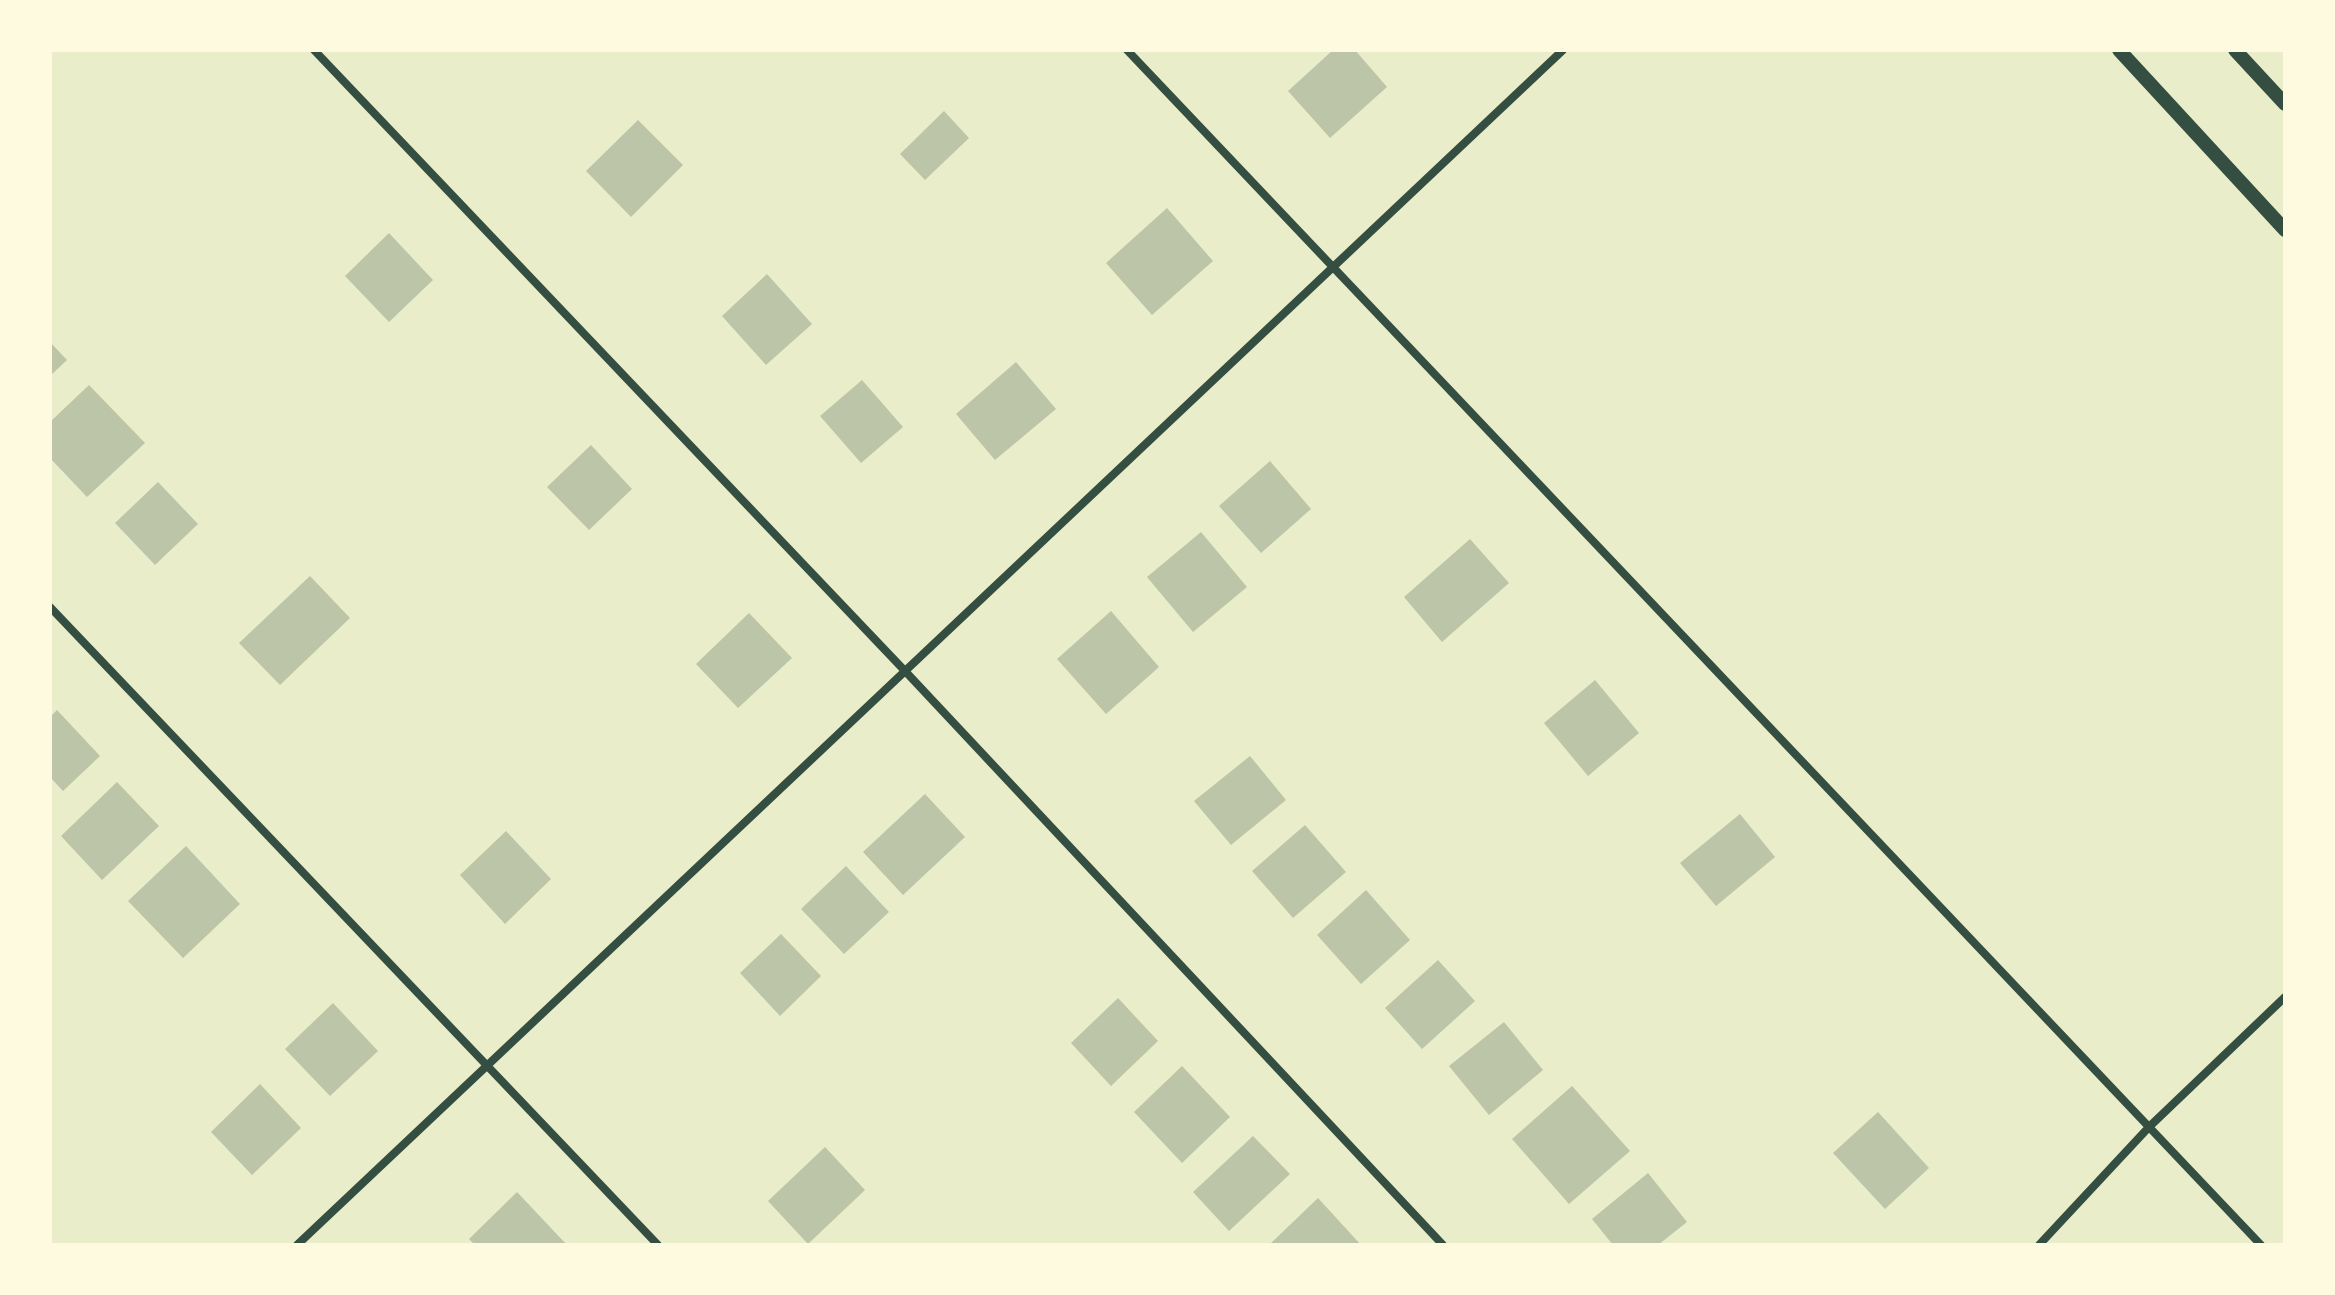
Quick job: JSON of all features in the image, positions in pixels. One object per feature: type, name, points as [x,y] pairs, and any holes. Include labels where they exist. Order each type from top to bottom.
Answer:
[{"type":"street","points":[[314,50],[905,671],[1443,1245]]},
{"type":"street","points":[[1127,50],[2261,1245]]},
{"type":"street","points":[[297,1245],[1563,50]]},
{"type":"street","points":[[2119,50],[2285,230]]},
{"type":"street","points":[[2235,50],[2285,104]]},
{"type":"street","points":[[50,607],[658,1245]]},
{"type":"street","points":[[2039,1245],[2149,1127],[2285,997]]},
{"type":"building","points":[[1333,50],[1355,50],[1387,87],[1330,138],[1288,91]]},
{"type":"building","points":[[944,111],[969,138],[925,180],[900,154]]},
{"type":"building","points":[[638,120],[683,165],[631,217],[586,171]]},
{"type":"building","points":[[1167,208],[1213,261],[1152,315],[1106,263]]},
{"type":"building","points":[[389,233],[433,280],[389,322],[345,276]]},
{"type":"building","points":[[767,274],[812,324],[766,365],[722,316]]},
{"type":"building","points":[[50,342],[67,360],[50,376]]},
{"type":"building","points":[[1016,362],[1056,409],[995,460],[956,414]]},
{"type":"building","points":[[862,380],[903,427],[861,463],[820,416]]},
{"type":"building","points":[[89,385],[145,443],[87,497],[50,458],[50,422]]},
{"type":"building","points":[[591,445],[632,489],[589,530],[547,487]]},
{"type":"building","points":[[1270,461],[1311,509],[1261,553],[1219,506]]},
{"type":"building","points":[[158,482],[198,524],[155,565],[115,523]]},
{"type":"building","points":[[1201,532],[1247,587],[1193,632],[1147,577]]},
{"type":"building","points":[[1470,539],[1509,583],[1442,642],[1404,597]]},
{"type":"building","points":[[310,576],[350,618],[280,685],[239,643]]},
{"type":"building","points":[[1111,611],[1159,667],[1106,714],[1057,659]]},
{"type":"building","points":[[749,613],[792,658],[738,708],[696,664]]},
{"type":"building","points":[[1595,680],[1639,733],[1588,776],[1544,723]]},
{"type":"building","points":[[57,710],[100,756],[63,791],[50,777],[50,717]]},
{"type":"building","points":[[1250,756],[1286,800],[1231,845],[1194,801]]},
{"type":"building","points":[[117,782],[159,826],[102,880],[61,836]]},
{"type":"building","points":[[925,794],[965,837],[903,895],[863,852]]},
{"type":"building","points":[[1740,814],[1775,857],[1716,906],[1680,863]]},
{"type":"building","points":[[1305,825],[1346,872],[1293,918],[1252,871]]},
{"type":"building","points":[[506,831],[551,879],[505,924],[460,875]]},
{"type":"building","points":[[186,846],[240,904],[183,958],[128,901]]},
{"type":"building","points":[[846,866],[889,912],[844,954],[801,909]]},
{"type":"building","points":[[1366,890],[1410,940],[1361,984],[1317,935]]},
{"type":"building","points":[[781,934],[821,976],[780,1016],[740,973]]},
{"type":"building","points":[[1438,960],[1475,1001],[1422,1049],[1385,1008]]},
{"type":"building","points":[[1118,998],[1158,1041],[1111,1086],[1071,1043]]},
{"type":"building","points":[[333,1003],[378,1051],[330,1096],[285,1049]]},
{"type":"building","points":[[1504,1022],[1543,1070],[1489,1115],[1449,1066]]},
{"type":"building","points":[[1182,1066],[1230,1117],[1182,1163],[1134,1112]]},
{"type":"building","points":[[260,1084],[301,1128],[252,1175],[211,1132]]},
{"type":"building","points":[[1572,1086],[1630,1151],[1569,1204],[1512,1139]]},
{"type":"building","points":[[1878,1112],[1929,1168],[1885,1209],[1833,1153]]},
{"type":"building","points":[[1253,1136],[1290,1174],[1229,1231],[1193,1192]]},
{"type":"building","points":[[825,1147],[865,1190],[808,1244],[768,1201]]},
{"type":"building","points":[[1648,1173],[1687,1222],[1658,1245],[1613,1245],[1592,1219]]},
{"type":"building","points":[[517,1192],[567,1245],[475,1245],[469,1239]]},
{"type":"building","points":[[1318,1198],[1361,1245],[1269,1245]]}]
